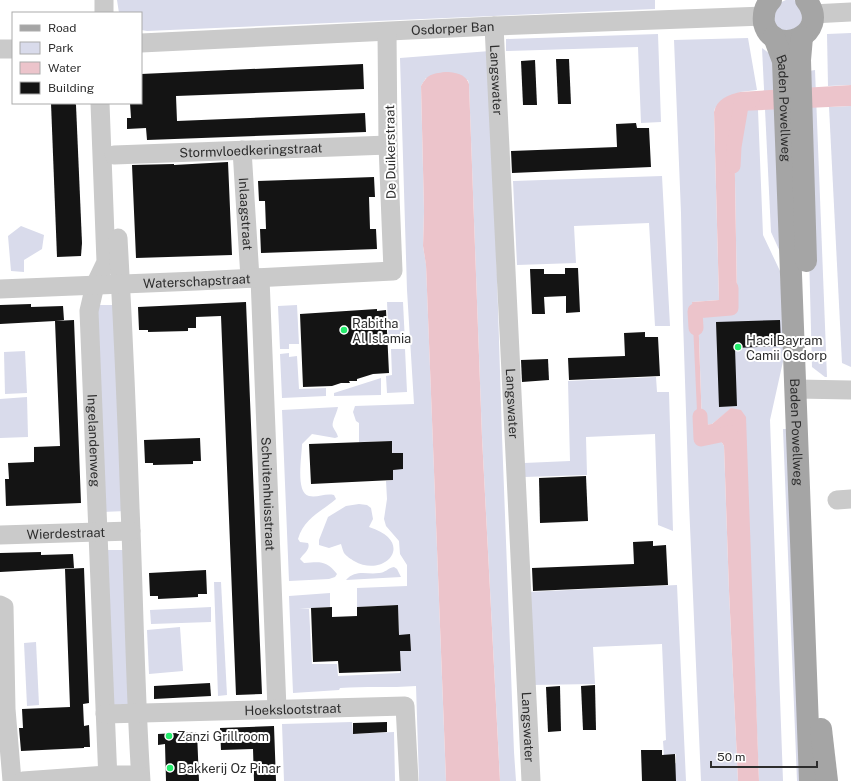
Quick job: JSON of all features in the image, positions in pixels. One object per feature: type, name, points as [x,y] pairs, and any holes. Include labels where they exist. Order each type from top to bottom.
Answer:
[{"type":"main road","points":[[774,37],[780,40],[788,41],[802,37],[808,31],[812,22],[809,7]]},
{"type":"main road","name":"Baden Powellweg","points":[[767,8],[765,24],[768,31],[774,37],[783,61],[792,75]]},
{"type":"main road","name":"Baden Powellweg","points":[[802,37],[792,75],[794,128],[794,356],[802,389],[814,652],[827,781]]},
{"type":"main road","name":"Baden Powellweg","points":[[802,389],[810,781]]},
{"type":"street","points":[[104,0],[104,12]]},
{"type":"street","points":[[809,7],[851,12]]},
{"type":"street","name":"Osdorper Ban","points":[[142,43],[387,32],[767,8]]},
{"type":"street","name":"Langswater","points":[[494,26],[531,781]]},
{"type":"street","name":"De Duikerstraat","points":[[387,32],[388,145],[393,271]]},
{"type":"street","points":[[0,49],[12,49]]},
{"type":"street","name":"Ingelandenweg","points":[[100,104],[106,262],[95,285],[89,311],[108,778]]},
{"type":"street","points":[[22,781],[141,778],[112,104]]},
{"type":"street","name":"Stormvloedkeringstraat","points":[[114,155],[388,145]]},
{"type":"street","name":"Inlaagstraat","points":[[242,150],[255,278]]},
{"type":"street","name":"Waterschapstraat","points":[[0,289],[393,271]]},
{"type":"street","points":[[0,275],[0,289]]},
{"type":"street","name":"Schuitenhuisstraat","points":[[255,278],[277,709]]},
{"type":"street","points":[[802,389],[851,390]]},
{"type":"street","name":"Wierdestraat","points":[[0,535],[131,531]]},
{"type":"street","points":[[0,605],[4,607],[6,709],[12,781]]},
{"type":"street","name":"Hoekslootstraat","points":[[105,714],[137,707],[277,709],[406,706],[408,781]]},
{"type":"green space","points":[[117,0],[655,0],[655,9],[147,31],[142,30],[142,12],[119,12]]},
{"type":"green space","points":[[786,0],[794,0],[799,2],[805,10],[799,29],[783,31],[776,25],[774,18],[779,3]]},
{"type":"green space","points":[[851,33],[851,85],[828,86],[827,34]]},
{"type":"green space","points":[[658,34],[661,122],[641,123],[638,47],[506,51],[506,39]]},
{"type":"green space","points":[[748,38],[757,90],[740,92],[715,108],[714,112],[719,300],[692,302],[701,436],[717,438],[724,446],[738,781],[701,781],[689,503],[681,213],[674,40]]},
{"type":"green space","points":[[762,48],[777,59],[786,265],[771,232]]},
{"type":"green space","points":[[490,51],[502,436],[516,781],[500,781],[482,437],[469,85],[468,80],[426,78],[421,86],[424,211],[423,246],[426,264],[446,781],[419,781],[416,686],[349,687],[340,688],[339,690],[293,693],[289,596],[330,593],[330,607],[299,609],[309,609],[312,664],[337,664],[338,676],[400,673],[400,651],[410,651],[410,635],[399,635],[398,605],[357,607],[357,588],[407,586],[407,565],[400,554],[399,541],[386,526],[384,519],[387,499],[386,481],[393,480],[392,441],[359,442],[359,423],[356,421],[353,412],[355,406],[414,404],[407,290],[400,58]]},
{"type":"green space","points":[[815,70],[827,377],[812,367],[806,139],[809,71]]},
{"type":"green space","points":[[851,106],[851,367],[842,363],[829,107]]},
{"type":"green space","points":[[758,110],[763,235],[780,271],[786,348],[770,420],[783,781],[759,781],[752,604],[732,408],[712,424],[702,425],[698,310],[730,308],[737,299],[734,119],[741,111]]},
{"type":"green space","points":[[662,176],[670,326],[655,326],[649,223],[574,226],[576,263],[517,265],[513,181]]},
{"type":"green space","points":[[21,226],[44,235],[42,249],[24,260],[24,272],[11,271],[8,236]]},
{"type":"green space","points":[[387,302],[403,302],[405,343],[389,344]]},
{"type":"green space","points":[[94,305],[116,305],[126,511],[102,512]]},
{"type":"green space","points":[[297,305],[299,344],[289,344],[289,349],[280,349],[278,306]]},
{"type":"green space","points":[[391,349],[405,349],[407,392],[387,393],[386,376],[392,375]]},
{"type":"green space","points":[[25,351],[27,393],[5,394],[4,352]]},
{"type":"green space","points":[[289,353],[289,357],[297,356],[299,389],[326,388],[326,396],[282,398],[280,354]]},
{"type":"green space","points":[[656,377],[657,392],[669,392],[673,531],[658,525],[655,434],[586,437],[587,475],[524,477],[524,463],[570,461],[568,381]]},
{"type":"green space","points":[[381,378],[381,395],[334,396],[334,393]]},
{"type":"green space","points":[[27,397],[28,437],[0,438],[0,399]]},
{"type":"green space","points":[[338,407],[333,420],[333,427],[338,437],[335,438],[312,434],[302,444],[300,473],[302,488],[309,496],[334,495],[336,499],[304,526],[298,539],[300,542],[308,543],[309,545],[308,549],[300,559],[304,563],[314,562],[326,564],[337,574],[335,577],[329,579],[289,581],[282,410]]},
{"type":"green space","points":[[783,429],[793,429],[805,781],[797,781]]},
{"type":"green space","points":[[359,504],[367,505],[371,508],[373,519],[369,527],[383,534],[391,541],[394,549],[391,556],[385,562],[376,565],[366,565],[354,561],[347,556],[344,553],[341,544],[329,548],[319,545],[319,540],[328,517],[346,506]]},
{"type":"green space","points":[[103,550],[125,550],[129,704],[114,705]]},
{"type":"green space","points":[[394,567],[397,569],[401,577],[346,580],[358,573],[381,573]]},
{"type":"green space","points":[[214,582],[221,582],[227,695],[218,696]]},
{"type":"green space","points":[[677,585],[686,781],[676,781],[673,764],[676,763],[676,754],[664,755],[663,741],[666,740],[662,644],[593,647],[595,684],[530,685],[527,592]]},
{"type":"green space","points":[[211,607],[211,622],[151,624],[150,610]]},
{"type":"green space","points":[[180,627],[183,671],[149,674],[147,630]]},
{"type":"green space","points":[[36,642],[39,705],[27,706],[24,643]]},
{"type":"green space","points":[[352,722],[353,734],[394,732],[395,781],[284,781],[282,724]]},
{"type":"water","points":[[445,72],[460,74],[468,81],[469,84],[482,437],[500,781],[446,781],[426,265],[423,246],[424,211],[421,86],[430,75]]},
{"type":"water","points":[[851,85],[851,106],[739,111],[735,115],[737,299],[730,308],[698,310],[702,425],[712,424],[731,408],[741,410],[746,417],[759,781],[738,781],[724,446],[719,439],[698,433],[692,302],[719,300],[714,112],[720,101],[740,92]]},
{"type":"building","points":[[556,59],[569,59],[571,104],[558,104]]},
{"type":"building","points":[[535,60],[537,105],[523,105],[521,61]]},
{"type":"building","points":[[363,64],[364,89],[176,96],[177,121],[365,113],[366,132],[147,140],[146,128],[127,129],[127,118],[131,118],[130,104],[142,104],[142,74]]},
{"type":"building","points":[[51,104],[76,104],[82,243],[81,256],[57,257]]},
{"type":"building","points":[[636,123],[637,128],[649,128],[651,167],[512,173],[511,151],[617,147],[616,124]]},
{"type":"building","points":[[228,162],[232,255],[136,258],[132,165],[174,165]]},
{"type":"building","points":[[374,177],[375,197],[369,197],[370,229],[376,229],[377,249],[261,253],[260,229],[266,229],[265,201],[259,201],[258,181]]},
{"type":"building","points":[[565,268],[578,268],[580,312],[566,313],[566,296],[544,297],[545,314],[532,314],[530,269],[544,269],[544,274],[565,274]]},
{"type":"building","points":[[246,302],[262,694],[236,695],[221,316],[196,317],[196,328],[188,328],[188,331],[148,332],[148,330],[139,330],[138,307]]},
{"type":"building","points":[[31,304],[31,307],[63,306],[64,320],[0,324],[0,305]]},
{"type":"building","name":"Rabitha Al Islamia","points":[[377,309],[377,311],[386,310],[389,373],[373,374],[357,379],[357,381],[349,381],[350,383],[341,383],[332,386],[303,387],[300,314]]},
{"type":"building","points":[[74,320],[81,503],[6,506],[5,479],[9,479],[8,463],[34,462],[34,447],[60,446],[55,321]]},
{"type":"building","name":"Haci Bayram Camii Osdorp","points":[[780,320],[781,346],[735,348],[737,406],[719,407],[716,322]]},
{"type":"building","points":[[645,332],[645,337],[658,337],[660,376],[569,380],[568,358],[625,356],[624,333]]},
{"type":"building","points":[[548,359],[549,380],[522,382],[521,360]]},
{"type":"building","points":[[200,438],[201,461],[193,461],[193,464],[153,465],[153,463],[145,463],[144,440]]},
{"type":"building","points":[[392,441],[392,453],[403,453],[403,469],[393,470],[393,480],[311,484],[309,444]]},
{"type":"building","points":[[586,476],[588,521],[540,523],[539,478]]},
{"type":"building","points":[[653,541],[653,546],[666,545],[668,585],[533,591],[532,568],[634,564],[633,542]]},
{"type":"building","points":[[41,552],[41,555],[73,554],[74,568],[0,572],[0,553]]},
{"type":"building","points":[[84,568],[89,703],[83,704],[84,726],[89,725],[90,747],[21,751],[19,728],[23,728],[22,709],[70,707],[65,569]]},
{"type":"building","points":[[206,570],[207,594],[198,594],[198,597],[158,599],[158,596],[150,596],[149,573]]},
{"type":"building","points":[[398,605],[399,635],[410,634],[411,651],[400,651],[401,671],[339,673],[338,661],[313,662],[311,608],[332,607],[332,617],[357,616],[357,607]]},
{"type":"building","points":[[210,683],[211,696],[154,699],[154,686]]},
{"type":"building","points":[[595,685],[596,730],[583,730],[581,686]]},
{"type":"building","points":[[560,686],[561,731],[548,732],[546,687]]},
{"type":"building","points":[[387,722],[387,732],[353,734],[353,723]]},
{"type":"building","points":[[274,726],[276,781],[254,781],[253,749],[221,750],[220,728]]},
{"type":"building","points":[[197,732],[199,781],[166,781],[165,744],[158,745],[158,734]]},
{"type":"building","points":[[641,750],[662,750],[662,755],[675,754],[676,781],[642,781]]},
{"type":"waterway","points":[[733,166],[734,147],[742,100],[752,100]]},
{"type":"waterway","points":[[696,328],[695,311],[731,308],[731,288]]},
{"type":"waterway","points":[[700,416],[701,439],[730,433]]},
{"type":"place","name":"Rabitha Al Islamia","points":[[344,330]]},
{"type":"place","name":"Haci Bayram Camii Osdorp","points":[[738,347]]},
{"type":"place","name":"Zanzi Grillroom","points":[[169,736]]},
{"type":"place","name":"Bakkerij Oz Pinar","points":[[170,768]]}]
